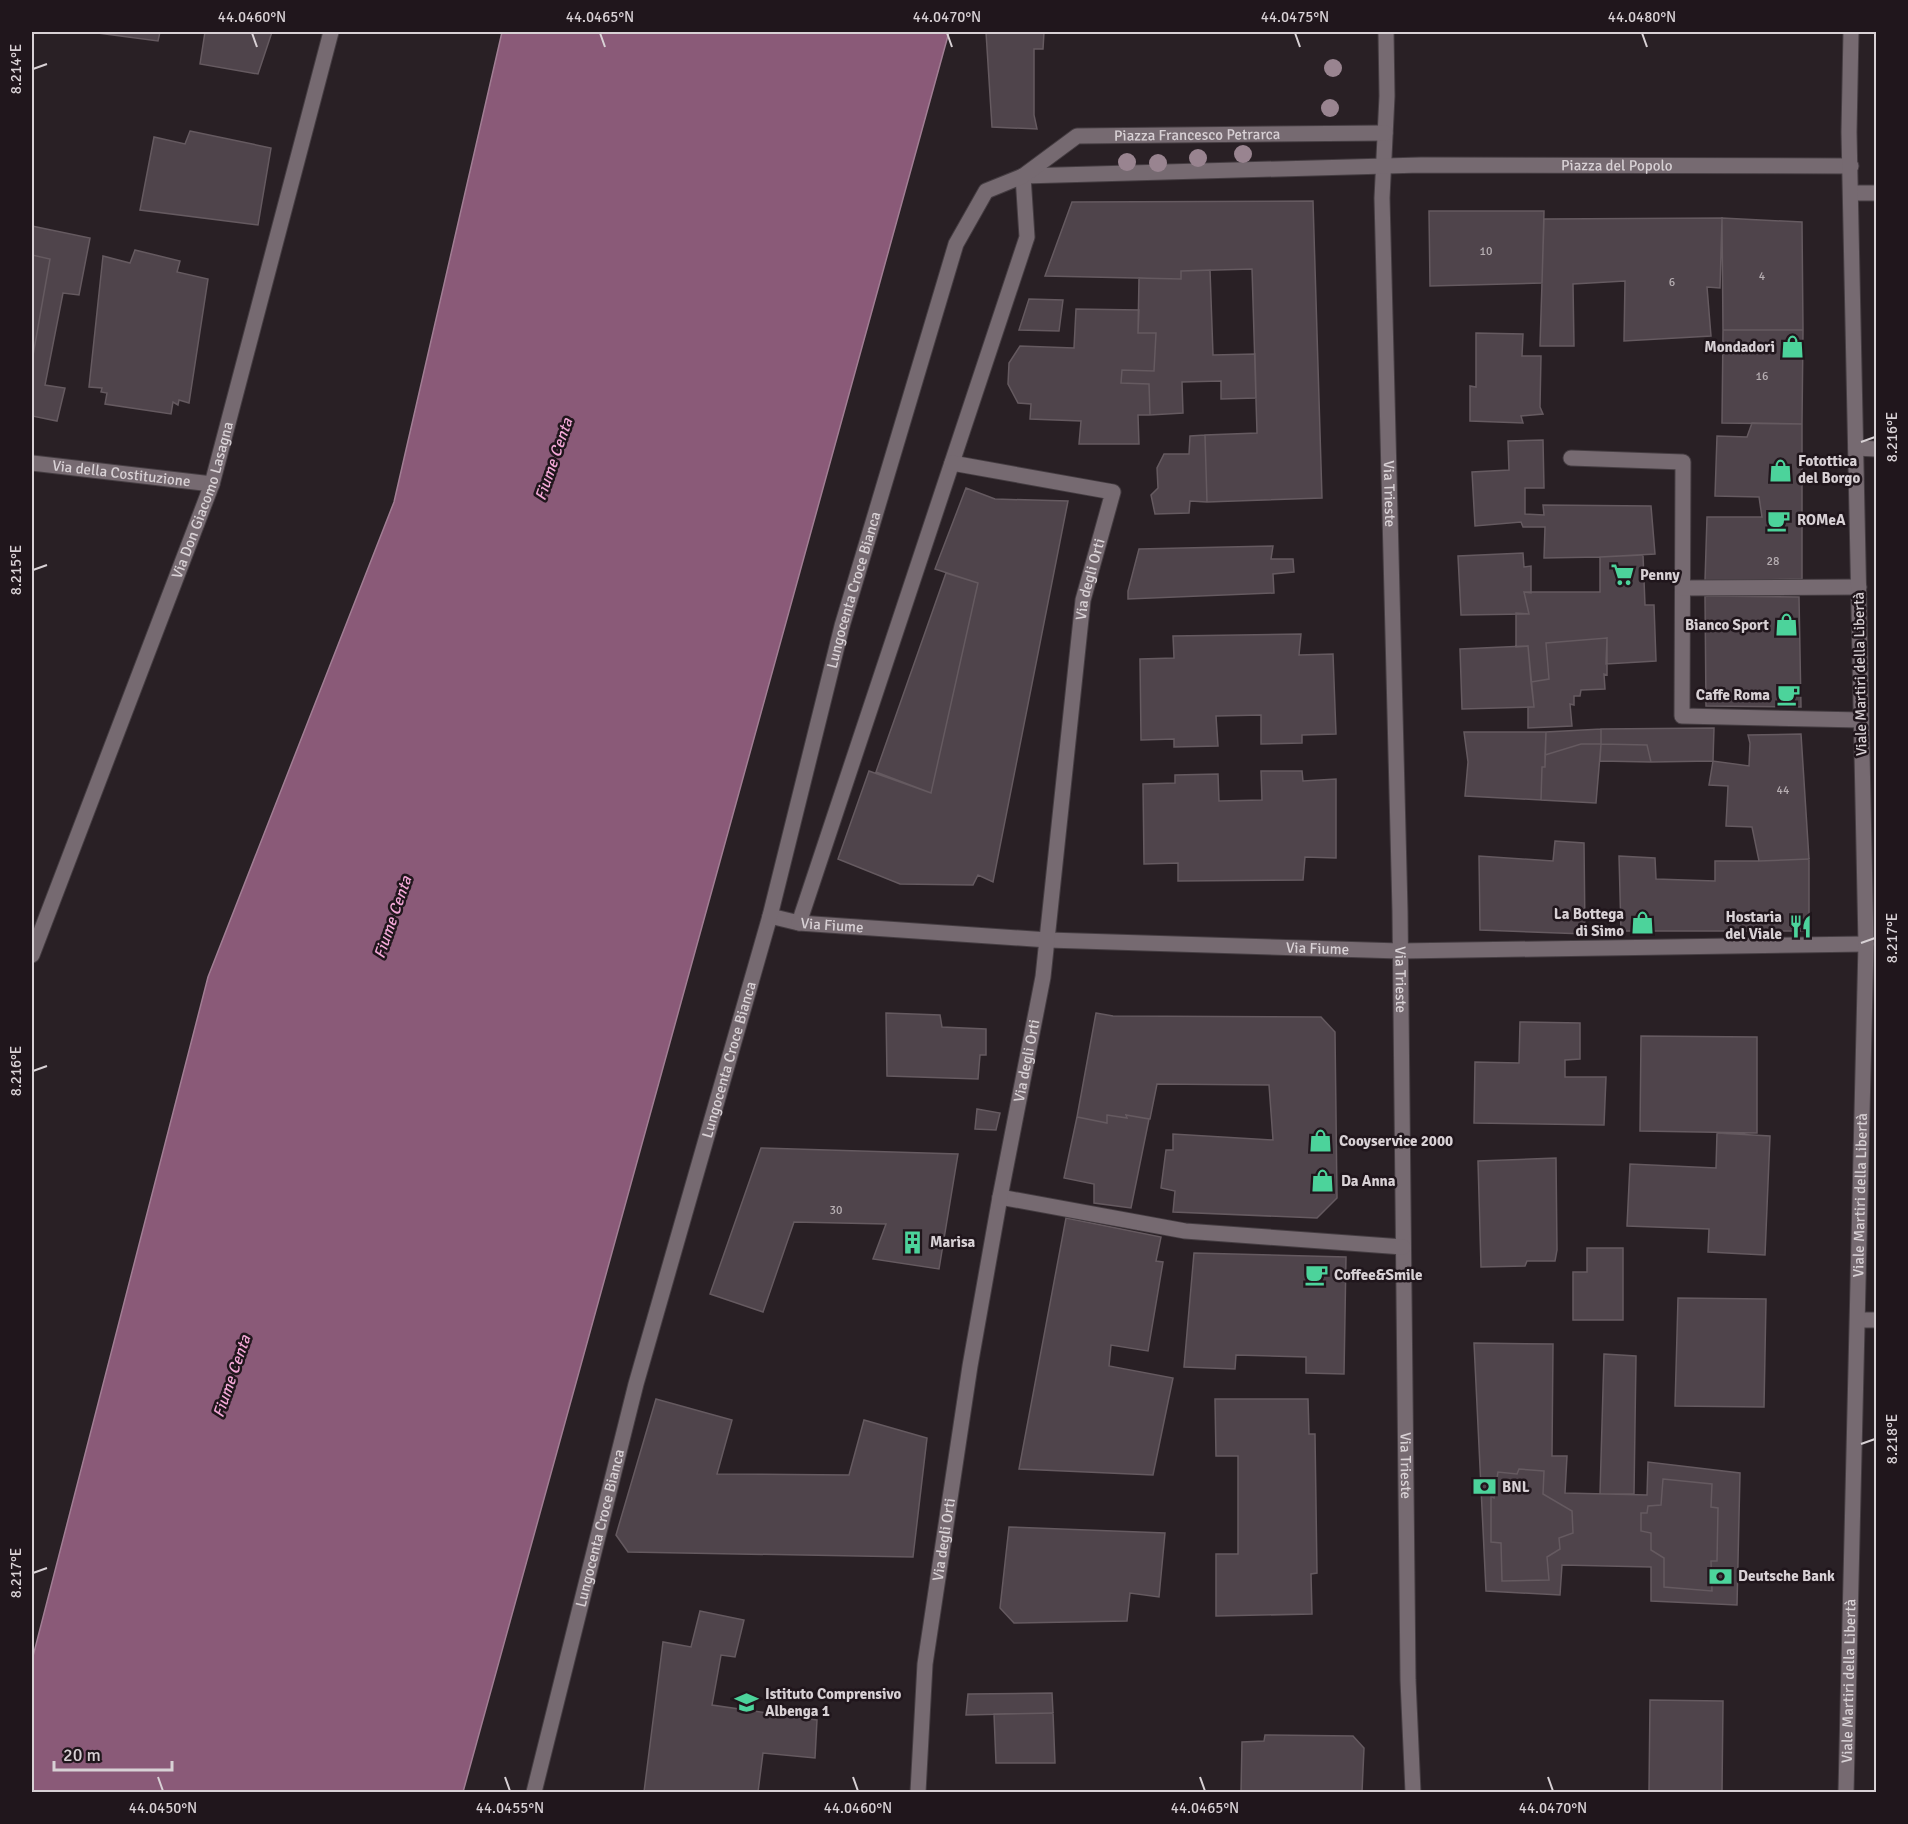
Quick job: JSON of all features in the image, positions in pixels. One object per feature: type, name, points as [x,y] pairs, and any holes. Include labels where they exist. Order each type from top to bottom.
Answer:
[{"type":"street","name":"Via Don Giacomo Lasagna","points":[[32,955],[212,484],[331,32]]},
{"type":"street","points":[[1384,166],[1386,32]]},
{"type":"street","points":[[1851,32],[1849,132],[1851,166]]},
{"type":"street","name":"Piazza Francesco Petrarca","points":[[1023,176],[1077,136],[1386,133]]},
{"type":"street","name":"Piazza del Popolo","points":[[1023,176],[1433,165],[1851,166]]},
{"type":"street","name":"Via Trieste","points":[[1384,166],[1382,198],[1400,951],[1408,1680],[1413,1792]]},
{"type":"street","name":"Viale Martiri della Libertà","points":[[1846,1792],[1866,944],[1851,166]]},
{"type":"street","points":[[799,923],[1027,237],[1023,176]]},
{"type":"street","name":"Lungocenta Croce Bianca","points":[[534,1792],[636,1384],[770,916],[842,626],[956,244],[986,191],[1023,176]]},
{"type":"street","points":[[1851,193],[1876,193]]},
{"type":"street","points":[[1856,448],[1876,449]]},
{"type":"street","points":[[1571,458],[1683,462],[1682,717],[1862,720]]},
{"type":"street","name":"Via della Costituzione","points":[[32,463],[212,484]]},
{"type":"street","name":"Via degli Orti","points":[[918,1792],[925,1664],[970,1366],[1043,977],[1083,600],[1113,492],[952,463]]},
{"type":"street","points":[[1683,588],[1859,587]]},
{"type":"street","name":"Via Fiume","points":[[770,916],[799,923],[1048,940],[1400,951],[1866,944]]},
{"type":"street","points":[[1000,1197],[1185,1231],[1403,1247]]},
{"type":"street","points":[[1858,1320],[1876,1320]]},
{"type":"water","name":"Fiume Centa","points":[[502,32],[949,32],[463,1792],[32,1792],[32,1660],[208,977],[394,502]]},
{"type":"building","points":[[90,32],[160,32],[158,41]]},
{"type":"building","points":[[205,32],[272,32],[258,74],[200,64]]},
{"type":"building","points":[[986,32],[1044,32],[1043,49],[1034,49],[1034,115],[1037,129],[992,127]]},
{"type":"building","points":[[190,131],[271,148],[258,225],[140,210],[154,137],[185,144]]},
{"type":"building","points":[[1313,201],[1322,498],[1207,502],[1205,435],[1257,433],[1252,269],[1181,271],[1181,279],[1045,276],[1072,202]]},
{"type":"building","points":[[1429,211],[1544,211],[1542,283],[1430,286]]},
{"type":"building","points":[[1722,218],[1720,288],[1707,287],[1711,336],[1624,341],[1625,281],[1573,284],[1574,346],[1540,346],[1544,219]]},
{"type":"building","points":[[1722,218],[1802,222],[1803,330],[1723,330]]},
{"type":"building","points":[[32,226],[90,238],[79,295],[63,293],[45,385],[65,388],[57,421],[32,416],[32,361],[50,259],[32,255]]},
{"type":"building","points":[[135,250],[180,261],[177,272],[208,279],[189,403],[179,400],[178,405],[173,402],[171,414],[105,404],[107,393],[101,392],[102,388],[89,387],[103,256],[130,263]]},
{"type":"building","points":[[32,255],[50,259],[32,361]]},
{"type":"building","points":[[1210,270],[1213,355],[1255,354],[1256,398],[1221,399],[1221,381],[1182,382],[1183,413],[1150,415],[1149,384],[1121,383],[1122,370],[1154,371],[1156,333],[1138,333],[1139,278],[1181,279],[1181,271]]},
{"type":"building","points":[[1029,299],[1063,300],[1059,331],[1019,330]]},
{"type":"building","points":[[1076,309],[1139,310],[1138,333],[1156,333],[1154,371],[1122,370],[1121,383],[1149,384],[1150,415],[1138,415],[1139,444],[1079,444],[1081,421],[1030,419],[1031,404],[1018,403],[1008,384],[1009,363],[1020,346],[1074,348]]},
{"type":"building","points":[[1723,330],[1803,330],[1802,424],[1722,423]]},
{"type":"building","points":[[1476,333],[1523,334],[1522,356],[1541,356],[1540,407],[1543,414],[1521,416],[1523,423],[1470,421],[1470,386],[1476,387]]},
{"type":"building","points":[[1752,423],[1802,424],[1802,579],[1705,581],[1707,517],[1762,517],[1759,497],[1715,496],[1717,436],[1747,437]]},
{"type":"building","points":[[1205,435],[1207,502],[1190,501],[1189,513],[1155,514],[1151,495],[1158,488],[1157,468],[1164,454],[1189,454],[1190,436]]},
{"type":"building","points":[[1543,440],[1544,488],[1525,488],[1525,514],[1544,515],[1543,505],[1651,506],[1655,554],[1544,558],[1545,527],[1523,527],[1521,522],[1475,526],[1472,472],[1509,470],[1508,441]]},
{"type":"building","points":[[966,488],[995,499],[1068,501],[993,882],[978,875],[973,885],[900,884],[838,859],[869,771],[931,793],[978,583],[935,569]]},
{"type":"building","points":[[1273,546],[1271,559],[1293,559],[1294,572],[1273,574],[1274,593],[1128,599],[1139,549]]},
{"type":"building","points":[[1523,553],[1524,567],[1531,566],[1531,593],[1524,592],[1529,614],[1461,615],[1458,556]]},
{"type":"building","points":[[1643,555],[1645,605],[1654,605],[1656,661],[1606,664],[1607,638],[1546,643],[1549,679],[1531,682],[1528,646],[1516,647],[1516,613],[1529,614],[1524,592],[1600,592],[1600,557]]},
{"type":"building","points":[[946,573],[978,583],[931,793],[876,772]]},
{"type":"building","points":[[1705,596],[1799,597],[1801,707],[1706,706]]},
{"type":"building","points":[[1301,634],[1299,655],[1333,654],[1336,734],[1302,735],[1302,743],[1261,744],[1261,715],[1216,716],[1218,746],[1174,747],[1174,739],[1141,740],[1140,659],[1174,658],[1173,636]]},
{"type":"building","points":[[1607,638],[1605,689],[1581,690],[1580,696],[1574,696],[1574,705],[1570,704],[1572,726],[1528,728],[1528,707],[1534,707],[1531,682],[1549,679],[1546,643]]},
{"type":"building","points":[[1528,646],[1534,707],[1462,709],[1460,649]]},
{"type":"building","points":[[1714,728],[1713,761],[1651,762],[1647,745],[1601,744],[1601,729]]},
{"type":"building","points":[[1601,729],[1601,744],[1581,744],[1545,755],[1546,732]]},
{"type":"building","points":[[1464,732],[1546,732],[1541,800],[1465,796],[1468,762]]},
{"type":"building","points":[[1801,734],[1809,859],[1759,861],[1752,827],[1726,826],[1728,786],[1709,785],[1713,761],[1749,766],[1748,735]]},
{"type":"building","points":[[1581,744],[1601,744],[1596,803],[1541,800],[1542,767],[1545,767],[1545,755]]},
{"type":"building","points":[[1601,744],[1647,745],[1651,762],[1600,761]]},
{"type":"building","points":[[1261,771],[1302,771],[1303,781],[1336,779],[1336,858],[1305,857],[1303,880],[1178,881],[1178,863],[1144,864],[1143,784],[1175,783],[1175,775],[1218,774],[1219,801],[1262,800]]},
{"type":"building","points":[[1555,841],[1584,843],[1585,934],[1480,930],[1479,856],[1553,861]]},
{"type":"building","points":[[1619,856],[1655,858],[1656,879],[1715,881],[1715,861],[1809,859],[1809,931],[1621,931]]},
{"type":"building","points":[[886,1013],[940,1015],[942,1027],[986,1029],[986,1055],[980,1055],[978,1079],[887,1076]]},
{"type":"building","points":[[1096,1013],[1113,1016],[1321,1017],[1335,1032],[1337,1198],[1317,1218],[1173,1212],[1175,1191],[1161,1188],[1166,1150],[1173,1150],[1173,1134],[1273,1140],[1269,1085],[1157,1084],[1150,1119],[1107,1115],[1107,1123],[1077,1117]]},
{"type":"building","points":[[1520,1022],[1580,1023],[1580,1059],[1565,1060],[1565,1077],[1606,1077],[1604,1125],[1474,1123],[1475,1062],[1519,1063]]},
{"type":"building","points":[[1641,1036],[1757,1037],[1757,1133],[1640,1131]]},
{"type":"building","points":[[977,1109],[1000,1113],[996,1130],[975,1129]]},
{"type":"building","points":[[1107,1115],[1127,1118],[1126,1115],[1149,1119],[1131,1208],[1094,1203],[1094,1184],[1064,1178],[1077,1117],[1107,1123]]},
{"type":"building","points":[[1717,1133],[1770,1136],[1765,1255],[1708,1252],[1709,1229],[1627,1226],[1630,1164],[1716,1168]]},
{"type":"building","name":"Marisa","points":[[761,1148],[958,1154],[939,1269],[873,1259],[886,1224],[794,1222],[763,1312],[710,1294]]},
{"type":"building","points":[[1556,1158],[1557,1250],[1555,1261],[1527,1261],[1525,1266],[1481,1267],[1478,1161]]},
{"type":"building","points":[[1066,1218],[1161,1237],[1156,1261],[1163,1262],[1148,1351],[1111,1345],[1109,1366],[1173,1378],[1153,1475],[1019,1469]]},
{"type":"building","points":[[1587,1248],[1623,1248],[1623,1320],[1573,1320],[1573,1272],[1587,1272]]},
{"type":"building","points":[[1194,1253],[1346,1257],[1344,1374],[1306,1373],[1306,1357],[1236,1355],[1235,1369],[1184,1367]]},
{"type":"building","points":[[1678,1298],[1766,1299],[1764,1407],[1675,1406]]},
{"type":"building","points":[[1474,1343],[1553,1344],[1552,1456],[1567,1456],[1565,1493],[1647,1495],[1648,1462],[1740,1473],[1737,1605],[1651,1601],[1651,1567],[1562,1565],[1560,1595],[1486,1591]]},
{"type":"building","points":[[1604,1354],[1636,1356],[1634,1494],[1600,1494]]},
{"type":"building","points":[[656,1399],[732,1420],[717,1474],[849,1475],[864,1420],[927,1438],[913,1557],[628,1552],[616,1535]]},
{"type":"building","points":[[1215,1399],[1308,1399],[1309,1434],[1315,1434],[1317,1573],[1311,1574],[1312,1614],[1216,1616],[1216,1554],[1238,1554],[1238,1456],[1216,1456]]},
{"type":"building","points":[[1519,1469],[1544,1471],[1543,1494],[1572,1511],[1573,1533],[1559,1538],[1560,1549],[1547,1557],[1549,1580],[1502,1581],[1501,1543],[1491,1542],[1491,1496],[1494,1498],[1498,1472],[1517,1474]]},
{"type":"building","points":[[1663,1479],[1712,1484],[1711,1507],[1718,1508],[1717,1561],[1711,1561],[1712,1591],[1664,1587],[1664,1558],[1651,1550],[1651,1533],[1641,1531],[1641,1513],[1647,1513],[1648,1506],[1661,1505]]},
{"type":"building","points":[[1009,1527],[1165,1533],[1159,1597],[1130,1593],[1127,1621],[1014,1623],[1000,1608]]},
{"type":"building","points":[[700,1611],[744,1620],[735,1657],[721,1655],[712,1705],[817,1720],[815,1758],[763,1753],[758,1792],[644,1792],[663,1642],[691,1647]]},
{"type":"building","points":[[1052,1693],[1053,1713],[966,1715],[968,1694]]},
{"type":"building","points":[[1650,1700],[1723,1701],[1722,1792],[1649,1792]]},
{"type":"building","points":[[1053,1713],[1055,1763],[996,1763],[994,1714]]},
{"type":"building","points":[[1265,1735],[1353,1736],[1364,1748],[1362,1792],[1241,1792],[1242,1742],[1264,1741]]},
{"type":"place","name":"Mondadori","points":[[1793,347]]},
{"type":"place","name":"Fotottica del Borgo","points":[[1780,470]]},
{"type":"place","name":"ROMeA","points":[[1779,520]]},
{"type":"place","name":"Penny","points":[[1622,575]]},
{"type":"place","name":"Bianco Sport","points":[[1787,625]]},
{"type":"place","name":"Caffe Roma","points":[[1788,695]]},
{"type":"place","name":"La Bottega di Simo","points":[[1642,923]]},
{"type":"place","name":"Hostaria del Viale","points":[[1800,926]]},
{"type":"place","name":"Cooyservice 2000","points":[[1321,1141]]},
{"type":"place","name":"Da Anna","points":[[1323,1181]]},
{"type":"place","name":"Marisa","points":[[912,1242]]},
{"type":"place","name":"Coffee&Smile","points":[[1316,1275]]},
{"type":"place","name":"BNL","points":[[1484,1487]]},
{"type":"place","name":"Deutsche Bank","points":[[1720,1576]]},
{"type":"place","name":"Istituto Comprensivo Albenga 1","points":[[747,1703]]}]
